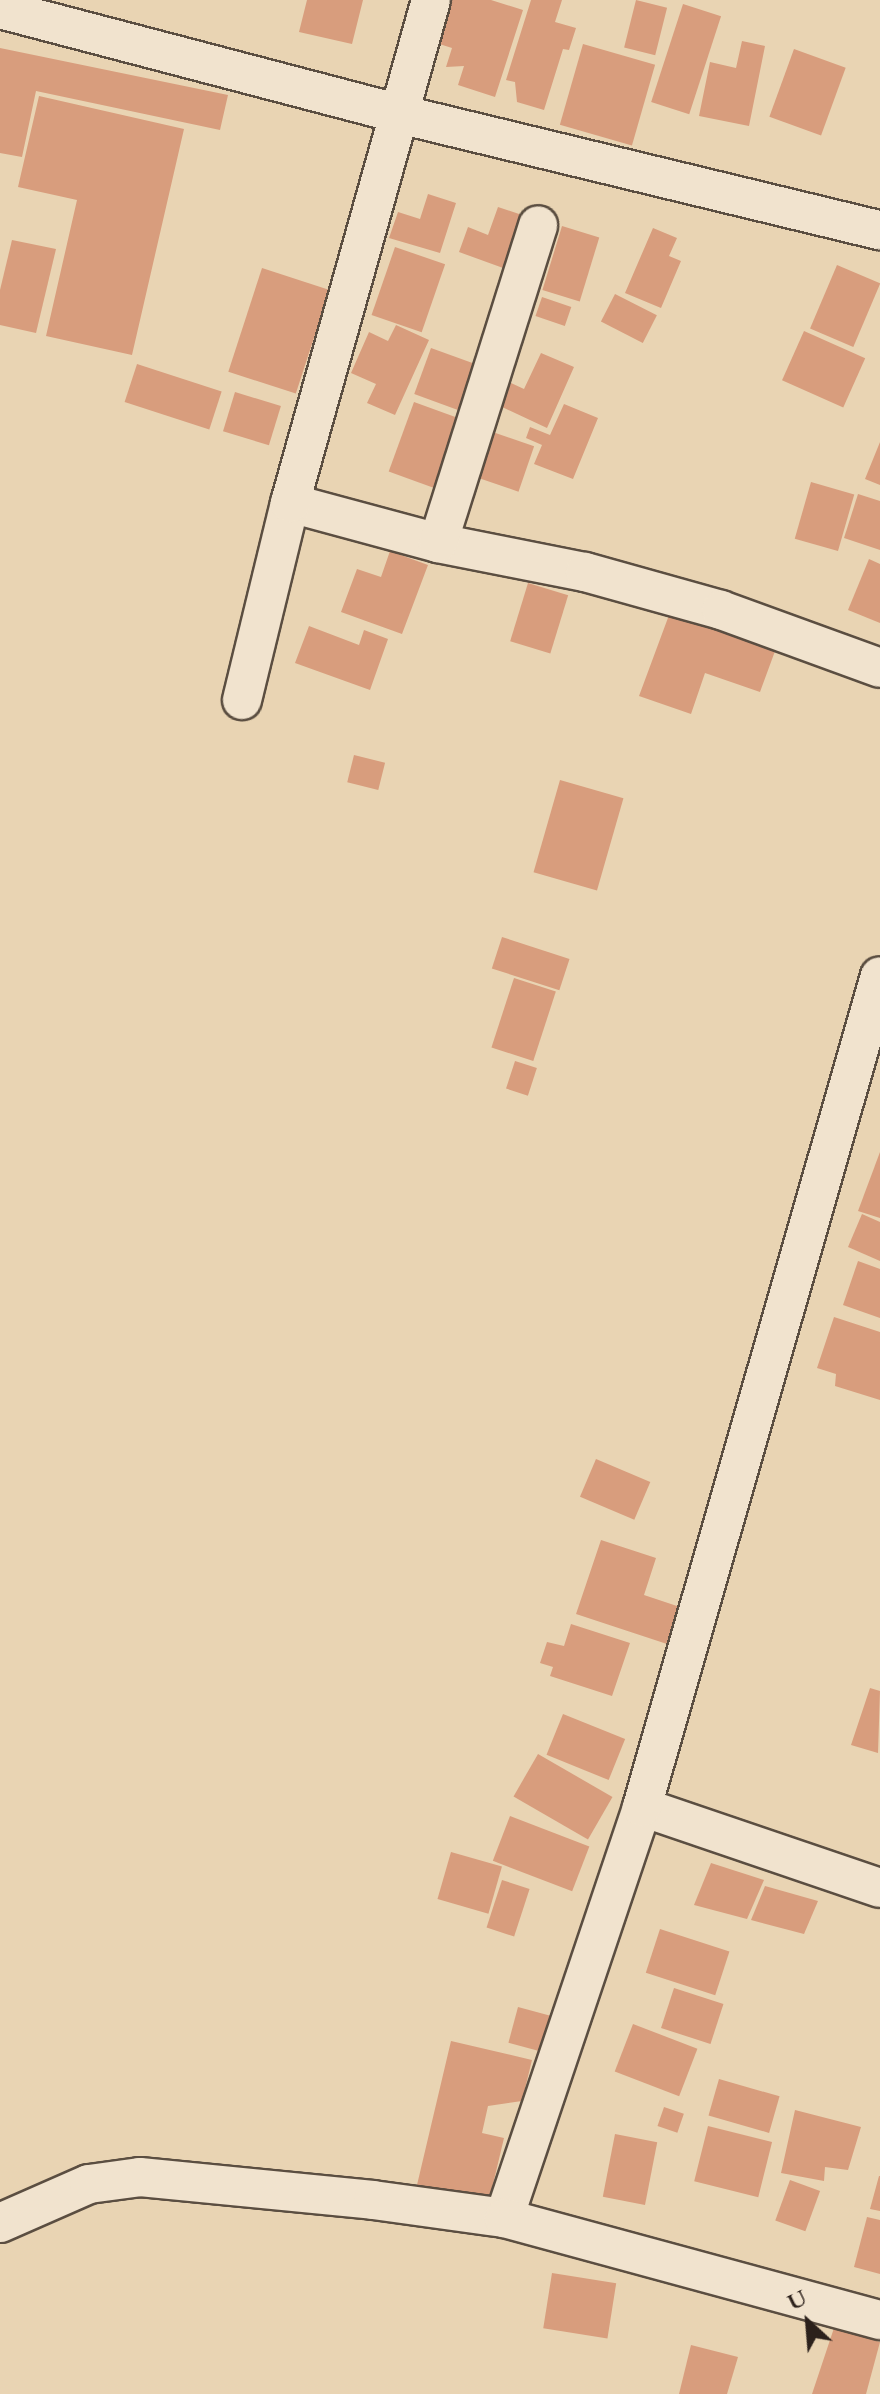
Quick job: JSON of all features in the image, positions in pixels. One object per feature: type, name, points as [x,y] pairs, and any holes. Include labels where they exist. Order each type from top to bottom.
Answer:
[{"type":"street","points":[[242,700],[290,503],[431,0]]},
{"type":"street","points":[[0,9],[399,114],[880,230]]},
{"type":"street","points":[[438,543],[538,225]]},
{"type":"street","points":[[290,503],[438,543],[585,572],[721,610],[880,668]]},
{"type":"street","points":[[504,2218],[642,1807],[868,1075],[880,976]]},
{"type":"street","points":[[642,1807],[880,1888]]},
{"type":"street","points":[[0,2223],[89,2184],[140,2177],[504,2218],[880,2320]]},
{"type":"building","points":[[307,0],[363,0],[352,44],[299,32]]},
{"type":"building","points":[[446,0],[491,0],[523,10],[495,97],[458,85],[464,66],[446,67],[452,48],[433,42]]},
{"type":"building","points":[[531,0],[562,0],[555,22],[576,28],[569,50],[563,49],[544,110],[517,102],[515,82],[506,80]]},
{"type":"building","points":[[636,0],[667,8],[655,55],[624,48]]},
{"type":"building","points":[[683,4],[721,16],[689,114],[651,102]]},
{"type":"building","points":[[742,41],[765,46],[749,126],[699,116],[710,62],[736,68]]},
{"type":"building","points":[[583,44],[655,65],[632,145],[560,125]]},
{"type":"building","points":[[0,48],[228,95],[220,130],[36,91],[22,157],[0,153]]},
{"type":"building","points":[[794,49],[846,68],[821,135],[769,117]]},
{"type":"building","points":[[39,96],[184,129],[132,355],[46,336],[77,200],[18,187]]},
{"type":"building","points":[[428,194],[456,203],[440,253],[389,238],[398,212],[420,219]]},
{"type":"building","points":[[498,207],[534,219],[514,272],[459,252],[468,227],[488,235]]},
{"type":"building","points":[[562,226],[599,237],[580,301],[542,290]]},
{"type":"building","points":[[653,228],[677,238],[669,256],[681,261],[661,308],[625,293]]},
{"type":"building","points":[[12,240],[56,249],[36,333],[0,325],[0,290]]},
{"type":"building","points":[[395,247],[445,264],[422,332],[372,315]]},
{"type":"building","points":[[837,265],[880,283],[853,347],[810,329]]},
{"type":"building","points":[[262,268],[330,290],[296,394],[228,372]]},
{"type":"building","points":[[615,294],[657,315],[643,343],[601,322]]},
{"type":"building","points":[[542,297],[571,307],[565,326],[535,316]]},
{"type":"building","points":[[396,325],[429,340],[395,415],[367,403],[376,384],[351,373],[369,332],[388,341]]},
{"type":"building","points":[[804,331],[865,358],[843,408],[782,380]]},
{"type":"building","points":[[431,348],[488,369],[472,415],[414,394]]},
{"type":"building","points":[[541,353],[574,367],[547,428],[500,406],[511,383],[524,389]]},
{"type":"building","points":[[137,364],[222,392],[209,430],[125,402]]},
{"type":"building","points":[[235,392],[281,406],[269,445],[223,431]]},
{"type":"building","points":[[414,402],[463,420],[438,489],[389,472]]},
{"type":"building","points":[[564,404],[598,418],[573,479],[534,464],[542,445],[526,438],[530,427],[550,435]]},
{"type":"building","points":[[484,429],[534,446],[518,492],[468,474]]},
{"type":"building","points":[[880,442],[880,485],[865,479]]},
{"type":"building","points":[[811,482],[854,494],[838,551],[795,539]]},
{"type":"building","points":[[858,494],[880,501],[880,550],[844,538]]},
{"type":"building","points":[[390,551],[428,565],[402,634],[341,612],[357,569],[381,577]]},
{"type":"building","points":[[869,559],[880,564],[880,623],[848,610]]},
{"type":"building","points":[[528,583],[568,595],[550,654],[510,641]]},
{"type":"building","points":[[672,607],[778,643],[760,692],[705,673],[691,714],[639,696]]},
{"type":"building","points":[[309,626],[359,645],[364,630],[388,639],[370,690],[295,663]]},
{"type":"building","points":[[354,755],[385,763],[378,790],[347,782]]},
{"type":"building","points":[[560,780],[623,798],[597,890],[534,872]]},
{"type":"building","points":[[502,937],[570,959],[559,990],[492,968]]},
{"type":"building","points":[[514,978],[556,992],[533,1061],[491,1047]]},
{"type":"building","points":[[515,1061],[537,1068],[528,1096],[506,1089]]},
{"type":"building","points":[[880,1152],[880,1218],[858,1211]]},
{"type":"building","points":[[862,1214],[880,1222],[880,1261],[848,1247]]},
{"type":"building","points":[[858,1261],[880,1269],[880,1318],[843,1305]]},
{"type":"building","points":[[834,1317],[880,1332],[880,1400],[835,1386],[836,1374],[817,1368]]},
{"type":"building","points":[[596,1459],[650,1482],[634,1520],[580,1497]]},
{"type":"building","points":[[601,1540],[656,1558],[644,1595],[680,1607],[667,1644],[576,1614]]},
{"type":"building","points":[[571,1624],[630,1643],[612,1696],[550,1676],[553,1667],[540,1663],[547,1642],[564,1646]]},
{"type":"building","points":[[870,1688],[880,1691],[878,1753],[851,1745]]},
{"type":"building","points":[[563,1714],[625,1739],[609,1780],[547,1755]]},
{"type":"building","points":[[538,1754],[612,1797],[588,1839],[514,1796]]},
{"type":"building","points":[[510,1816],[589,1846],[572,1891],[493,1861]]},
{"type":"building","points":[[451,1852],[502,1867],[488,1914],[437,1899]]},
{"type":"building","points":[[711,1863],[764,1880],[747,1919],[694,1905]]},
{"type":"building","points":[[502,1880],[530,1889],[514,1937],[487,1928]]},
{"type":"building","points":[[765,1886],[818,1901],[804,1934],[751,1920]]},
{"type":"building","points":[[660,1929],[729,1952],[715,1995],[646,1973]]},
{"type":"building","points":[[674,1988],[723,2004],[710,2044],[661,2028]]},
{"type":"building","points":[[518,2007],[563,2019],[554,2055],[508,2043]]},
{"type":"building","points":[[633,2024],[697,2049],[679,2096],[615,2072]]},
{"type":"building","points":[[451,2041],[532,2060],[522,2101],[488,2106],[482,2133],[504,2138],[489,2201],[417,2185]]},
{"type":"building","points":[[719,2079],[780,2096],[769,2133],[709,2116]]},
{"type":"building","points":[[664,2107],[684,2114],[677,2133],[657,2126]]},
{"type":"building","points":[[795,2110],[861,2127],[848,2170],[825,2167],[824,2181],[781,2173]]},
{"type":"building","points":[[708,2126],[772,2142],[758,2197],[694,2181]]},
{"type":"building","points":[[615,2134],[657,2142],[645,2205],[603,2197]]},
{"type":"building","points":[[880,2176],[880,2211],[870,2209]]},
{"type":"building","points":[[790,2180],[820,2191],[805,2231],[775,2220]]},
{"type":"building","points":[[867,2217],[880,2220],[880,2274],[854,2267]]},
{"type":"building","points":[[552,2273],[616,2283],[607,2338],[543,2328]]},
{"type":"building","points":[[834,2328],[880,2342],[866,2394],[812,2394]]},
{"type":"building","points":[[691,2345],[738,2357],[727,2394],[679,2394]]}]
